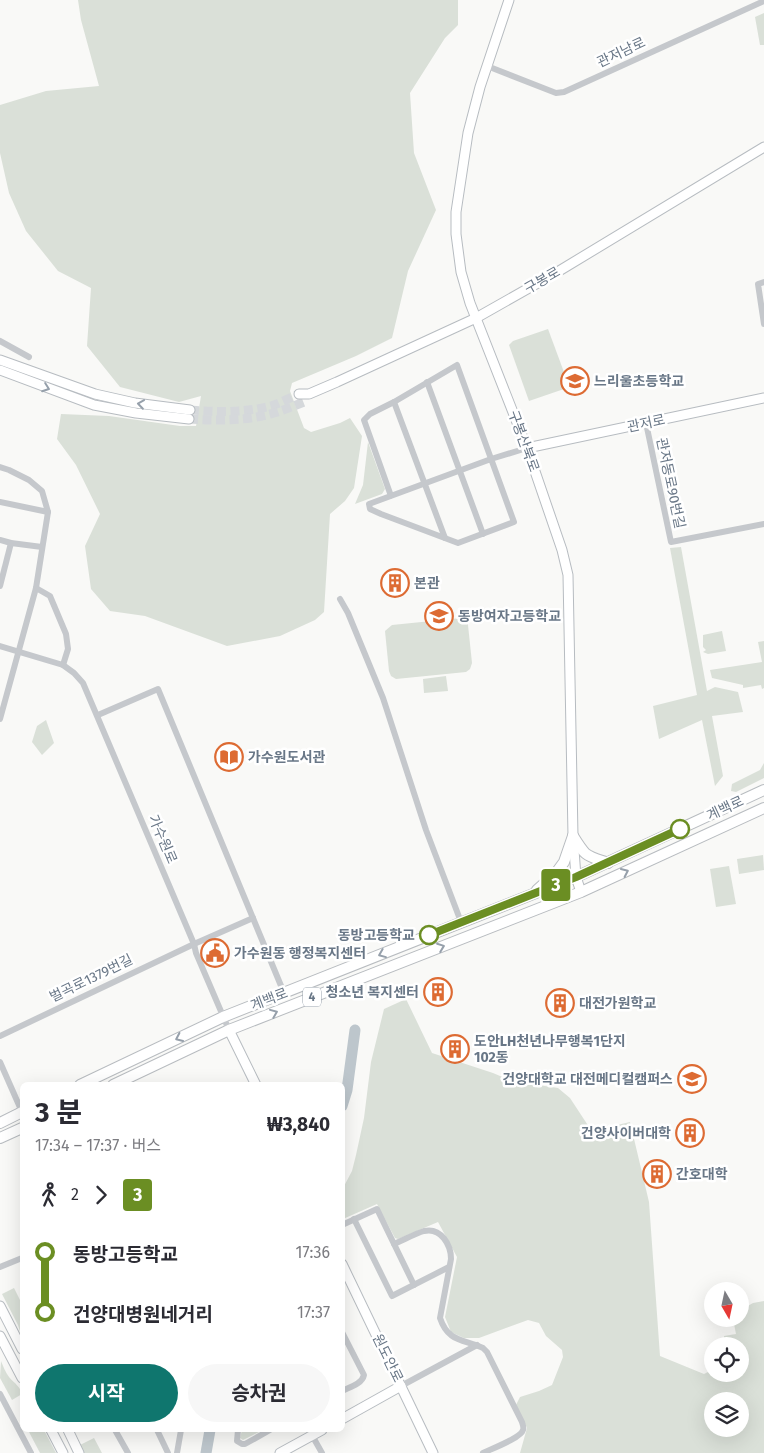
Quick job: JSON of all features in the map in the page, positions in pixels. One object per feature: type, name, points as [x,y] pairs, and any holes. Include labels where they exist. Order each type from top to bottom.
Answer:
[{"type":"main road","name":"구봉산북로","points":[[509,0],[480,87],[468,133],[456,212],[456,234],[461,272],[470,303],[527,448],[562,550],[568,575],[574,836],[576,877],[581,892]]},
{"type":"main road","name":"구봉로","points":[[304,397],[476,318],[559,271],[764,146]]},
{"type":"main road","points":[[0,360],[95,394],[189,415],[136,413],[94,405],[0,370]]},
{"type":"main road","name":"관저로","points":[[527,448],[764,398]]},
{"type":"main road","name":"계백로","points":[[86,1082],[223,1017],[576,877],[764,790]]},
{"type":"main road","name":"계백로","points":[[119,1082],[229,1030],[581,892],[764,808]]},
{"type":"main road","points":[[574,836],[587,856],[608,863]]},
{"type":"main road","points":[[532,894],[556,873],[564,862],[574,836]]},
{"type":"main road","points":[[229,1030],[255,1082]]},
{"type":"main road","points":[[0,1123],[20,1113]]},
{"type":"main road","points":[[0,1138],[20,1129]]},
{"type":"main road","name":"원도안로","points":[[345,1270],[433,1453]]},
{"type":"main road","points":[[0,1306],[20,1345]]},
{"type":"main road","points":[[0,1336],[20,1374]]},
{"type":"main road","points":[[345,1417],[401,1386]]},
{"type":"main road","points":[[52,1432],[63,1453]]},
{"type":"main road","points":[[280,1453],[310,1433]]},
{"type":"main road","points":[[73,1435],[79,1453]]},
{"type":"street","name":"관저남로","points":[[487,66],[556,93],[564,92],[764,1]]},
{"type":"street","points":[[764,282],[758,284],[764,324]]},
{"type":"street","points":[[0,341],[29,357]]},
{"type":"street","points":[[391,496],[364,420],[370,414],[457,365],[491,459],[514,522],[458,543],[370,509],[369,504],[460,471],[491,459],[527,448]]},
{"type":"street","points":[[427,382],[483,534]]},
{"type":"street","points":[[394,402],[445,538]]},
{"type":"street","name":"관저동로90번길","points":[[646,423],[670,542],[764,524]]},
{"type":"street","points":[[0,468],[9,470],[29,480],[42,491],[48,512],[36,588],[0,719]]},
{"type":"street","points":[[0,502],[48,512]]},
{"type":"street","points":[[0,540],[42,547]]},
{"type":"street","points":[[0,586],[11,543]]},
{"type":"street","points":[[36,588],[50,596],[66,634],[68,649],[63,665]]},
{"type":"street","points":[[340,599],[348,613],[382,698],[426,830],[461,922]]},
{"type":"street","name":"가수원로","points":[[0,646],[63,665],[74,672],[83,683],[229,1030]]},
{"type":"street","points":[[98,715],[158,689],[284,993]]},
{"type":"street","name":"벌곡로1379번길","points":[[0,1036],[194,944],[254,918]]},
{"type":"street","points":[[0,1062],[2,1073],[20,1108]]},
{"type":"street","points":[[345,1224],[377,1209],[414,1285]]},
{"type":"street","points":[[354,1219],[392,1296],[450,1267]]},
{"type":"street","points":[[394,1244],[427,1230],[441,1234],[451,1252],[440,1318],[442,1325],[450,1335],[477,1345],[487,1352],[524,1428],[517,1437],[483,1453]]},
{"type":"street","points":[[1,1268],[20,1259]]},
{"type":"street","points":[[345,1344],[364,1375],[361,1382],[345,1390]]},
{"type":"street","points":[[401,1386],[477,1345]]},
{"type":"street","points":[[0,1394],[3,1405],[31,1453]]},
{"type":"street","points":[[117,1432],[128,1453]]},
{"type":"street","points":[[158,1432],[168,1453]]},
{"type":"street","points":[[177,1453],[181,1432]]},
{"type":"street","points":[[238,1432],[239,1443],[245,1444],[266,1432]]},
{"type":"street","points":[[310,1433],[322,1453]]},
{"type":"shaded area","points":[[78,0],[458,0],[458,25],[445,38],[410,93],[414,153],[436,210],[408,271],[392,338],[356,356],[292,383],[290,391],[304,428],[311,432],[350,418],[362,436],[354,488],[345,501],[330,514],[324,612],[315,620],[280,636],[227,646],[145,616],[110,611],[91,589],[85,546],[100,514],[76,465],[57,439],[61,414],[109,416],[180,426],[196,426],[201,396],[179,402],[120,387],[87,346],[91,288],[58,271],[26,231],[9,193],[0,153],[0,105],[46,91],[99,86],[81,20]]},
{"type":"shaded area","points":[[764,13],[764,45],[760,45],[755,17]]},
{"type":"shaded area","points":[[548,329],[568,383],[564,389],[529,401],[509,345],[513,341]]},
{"type":"shaded area","points":[[368,442],[385,489],[382,494],[355,504],[363,485]]},
{"type":"shaded area","points":[[681,547],[707,691],[715,687],[738,692],[743,712],[712,716],[723,776],[715,786],[702,720],[659,739],[653,706],[697,695],[670,548]]},
{"type":"shaded area","points":[[461,618],[466,620],[468,625],[472,663],[470,669],[466,672],[396,679],[391,676],[385,631],[392,625]]},
{"type":"shaded area","points":[[722,631],[726,651],[708,654],[703,652],[706,650],[703,647],[703,635]]},
{"type":"shaded area","points":[[764,641],[764,688],[762,689],[761,685],[743,688],[743,685],[712,678],[710,670],[762,662],[758,642]]},
{"type":"shaded area","points":[[446,676],[448,691],[424,693],[423,679]]},
{"type":"shaded area","points":[[46,720],[54,743],[42,755],[32,742],[37,726]]},
{"type":"shaded area","points":[[764,763],[764,778],[736,792],[731,791],[732,784],[760,770]]},
{"type":"shaded area","points":[[763,855],[764,870],[739,874],[737,859]]},
{"type":"shaded area","points":[[729,866],[736,904],[716,907],[710,869]]},
{"type":"shaded area","points":[[406,999],[432,1053],[512,1081],[558,1088],[570,1098],[591,1130],[630,1122],[649,1202],[660,1356],[704,1374],[704,1382],[749,1382],[749,1337],[724,1336],[736,1334],[735,1328],[749,1328],[749,1305],[764,1301],[764,1453],[520,1453],[527,1428],[516,1405],[520,1397],[552,1385],[563,1357],[562,1350],[546,1336],[539,1323],[528,1320],[479,1338],[464,1338],[451,1332],[445,1317],[457,1257],[438,1222],[398,1239],[395,1238],[377,1204],[345,1218],[345,1184],[352,1171],[364,1118],[371,1062],[384,1009]]},
{"type":"shaded area","points":[[14,1288],[20,1300],[20,1332],[18,1325],[2,1294]]},
{"type":"shaded area","points":[[1,1361],[8,1375],[19,1387],[20,1395],[12,1400],[0,1378]]},
{"type":"shaded area","points":[[29,1432],[45,1432],[56,1453],[40,1453]]},
{"type":"shaded area","points":[[242,1432],[259,1432],[243,1440],[240,1438]]},
{"type":"shaded area","points":[[94,1438],[102,1453],[84,1453],[80,1445]]},
{"type":"waterway","points":[[345,1096],[355,1030]]},
{"type":"waterway","points":[[206,1453],[210,1432]]},
{"type":"tunnel","points":[[190,410],[251,410],[271,406],[299,394]]},
{"type":"tunnel","points":[[189,419],[253,418],[274,413],[304,402]]},
{"type":"bus line","name":"3","points":[[429,935],[576,877],[680,829]]},
{"type":"place","name":"느리울초등학교","points":[[575,381]]},
{"type":"place","name":"본관","points":[[395,583]]},
{"type":"place","name":"동방여자고등학교","points":[[439,616]]},
{"type":"place","name":"가수원도서관","points":[[229,757]]},
{"type":"place","name":"동방고등학교","points":[[429,935]]},
{"type":"place","name":"가수원동 행정복지센터","points":[[215,953]]},
{"type":"place","name":"청소년 복지센터","points":[[438,992]]},
{"type":"place","name":"대전가원학교","points":[[560,1003]]},
{"type":"place","name":"도안LH천년나무행복1단지 102동","points":[[455,1049]]},
{"type":"place","name":"건양대학교 대전메디컬캠퍼스","points":[[692,1079]]},
{"type":"place","name":"건양사이버대학","points":[[690,1133]]},
{"type":"place","name":"간호대학","points":[[657,1174]]}]
